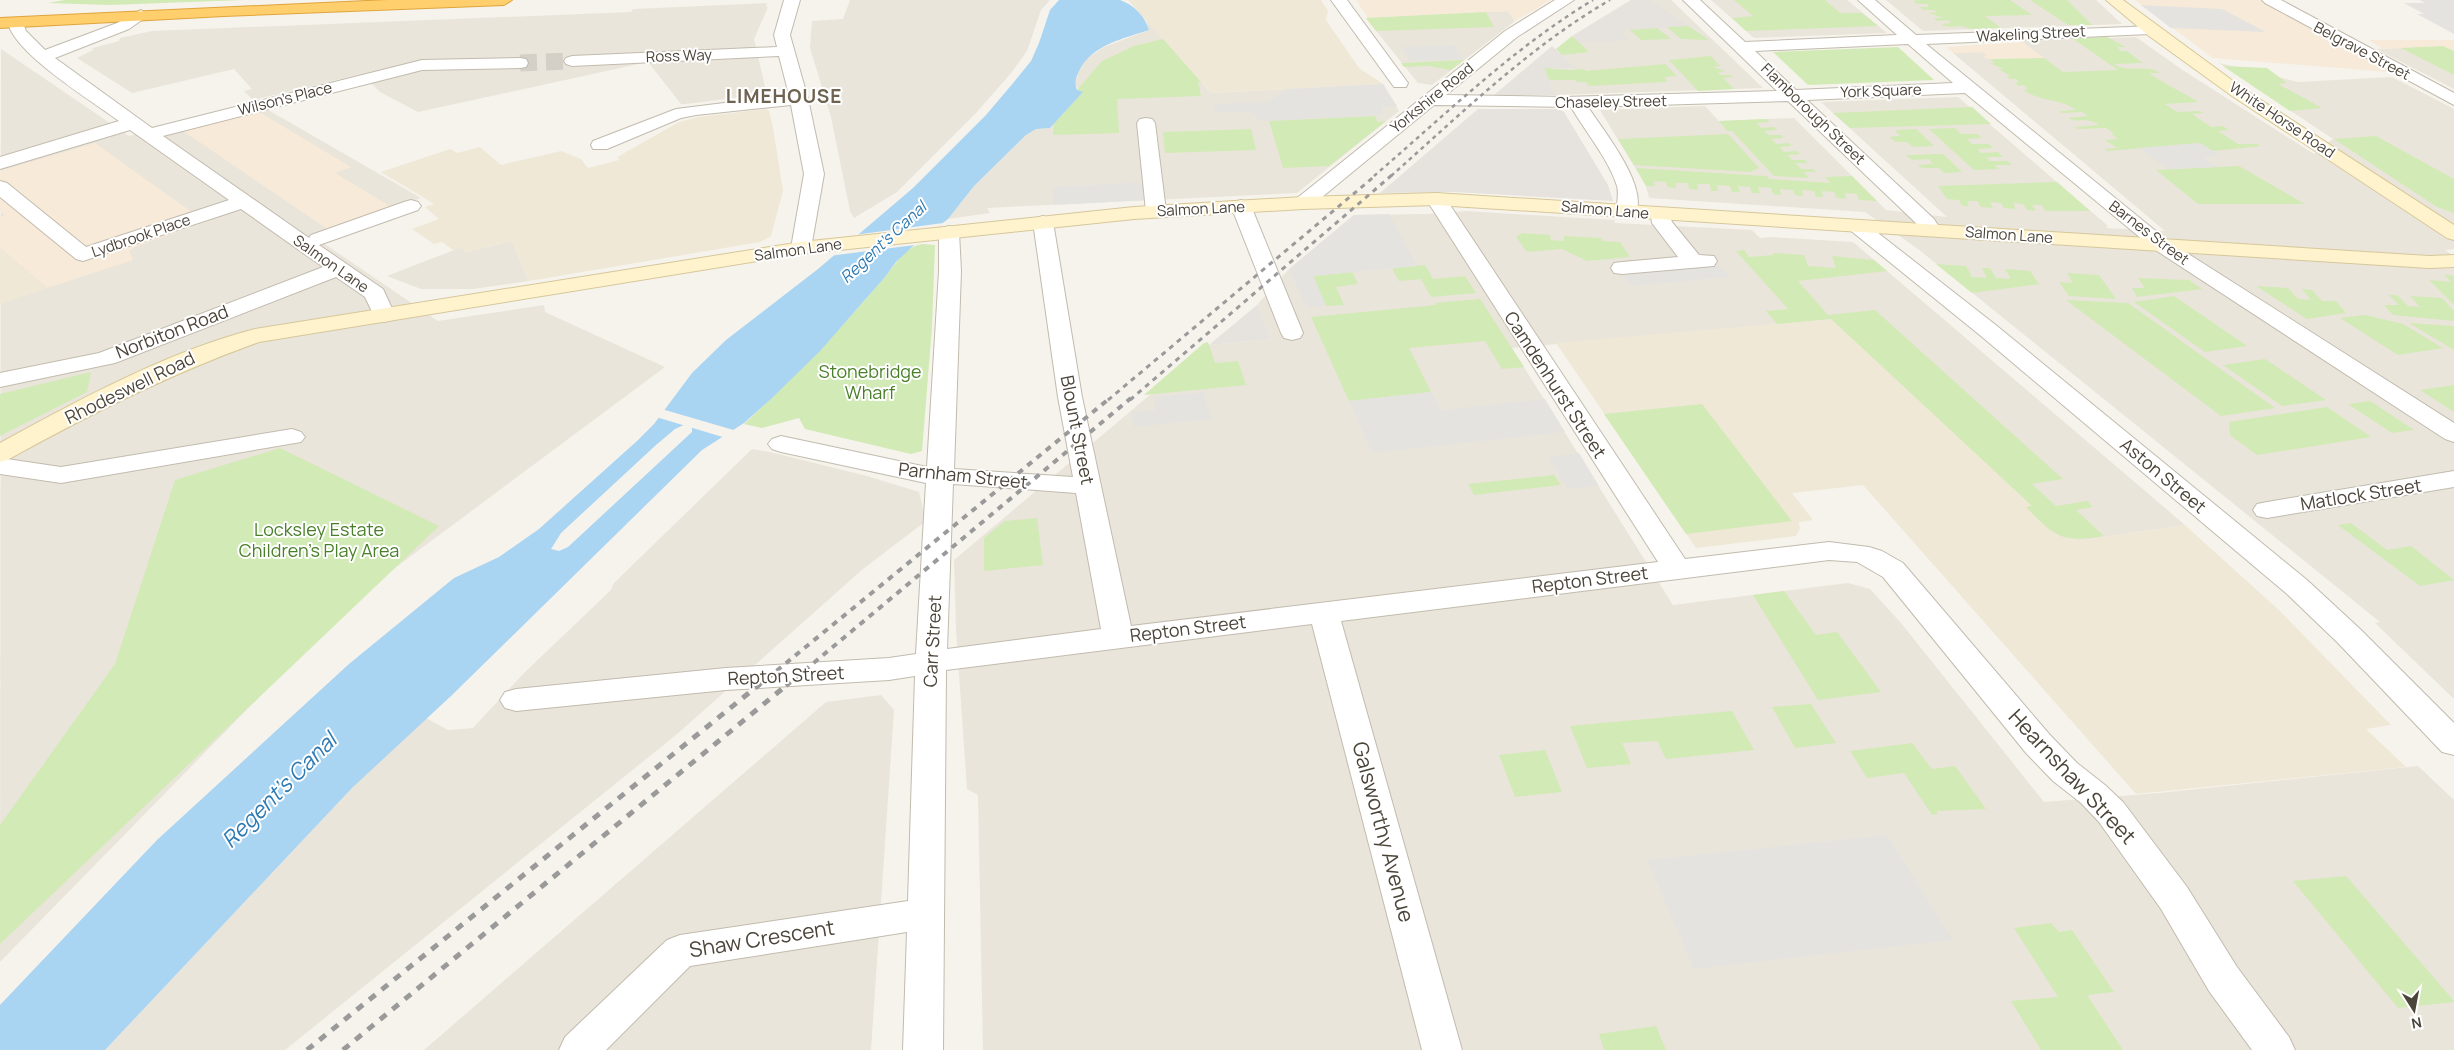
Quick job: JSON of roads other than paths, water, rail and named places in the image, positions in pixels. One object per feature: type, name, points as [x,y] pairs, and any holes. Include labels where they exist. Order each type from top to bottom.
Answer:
[{"type":"highway","points":[[5,20],[392,2],[504,0]]},
{"type":"highway","points":[[5,20],[37,12],[75,18]]},
{"type":"street","points":[[792,0],[782,35],[799,99],[814,174],[801,248]]},
{"type":"street","points":[[1339,0],[1400,83]]},
{"type":"street","name":"Yorkshire Road","points":[[1303,203],[1511,34],[1566,0]]},
{"type":"street","name":"Flamborough Street","points":[[1691,0],[1743,47],[1927,223],[1931,230]]},
{"type":"street","name":"Barnes Street","points":[[1866,0],[1969,88],[2161,245],[2454,434]]},
{"type":"street","name":"White Horse Road","points":[[2114,0],[2150,30],[2289,126],[2454,234]]},
{"type":"street","name":"Belgrave Street","points":[[2270,0],[2454,100]]},
{"type":"street","points":[[42,57],[123,26],[141,15]]},
{"type":"street","name":"Salmon Lane","points":[[5,20],[42,57],[375,294],[384,315],[801,248],[1156,211],[1303,203],[1436,199],[1661,215],[1931,230],[2429,262],[2454,261]]},
{"type":"street","name":"Wakeling Street","points":[[1912,40],[2150,30]]},
{"type":"street","points":[[1743,47],[1912,40]]},
{"type":"street","name":"Ross Way","points":[[572,61],[787,52]]},
{"type":"street","name":"Wilson's Place","points":[[0,162],[141,129],[277,101],[422,65],[520,63]]},
{"type":"street","name":"York Square","points":[[1793,95],[1969,88]]},
{"type":"street","name":"Chaseley Street","points":[[1429,100],[1577,103],[1793,95]]},
{"type":"street","points":[[600,145],[676,114],[696,110],[799,99]]},
{"type":"street","points":[[1577,103],[1618,168],[1627,187],[1627,212]]},
{"type":"street","points":[[1146,123],[1156,211]]},
{"type":"street","name":"Lydbrook Place","points":[[0,187],[84,255],[244,201]]},
{"type":"street","name":"Camdenhurst Street","points":[[1436,199],[1677,569]]},
{"type":"street","points":[[318,239],[411,206]]},
{"type":"street","points":[[1241,206],[1292,333]]},
{"type":"street","points":[[1622,268],[1699,262],[1662,223],[1661,215]]},
{"type":"street","name":"Blount Street","points":[[1043,222],[1070,397],[1118,637]]},
{"type":"street","name":"Aston Street","points":[[1857,226],[1989,331],[2297,587],[2343,629],[2453,741]]},
{"type":"street","name":"Carr Street","points":[[923,1050],[924,914],[931,663],[938,549],[938,476],[950,271],[939,233]]},
{"type":"street","name":"Norbiton Road","points":[[0,380],[107,358],[340,268]]},
{"type":"street","name":"Rhodeswell Road","points":[[0,454],[140,380],[204,353],[255,336],[384,315]]},
{"type":"street","points":[[0,466],[61,475],[292,437]]},
{"type":"street","name":"Parnham Street","points":[[781,444],[917,474],[1088,486]]},
{"type":"street","name":"Matlock Street","points":[[2267,510],[2454,480]]},
{"type":"street","name":"Repton Street","points":[[516,700],[726,680],[870,671],[1118,637],[1324,614],[1677,569],[1829,551],[1859,553]]},
{"type":"street","name":"Hearnshaw Street","points":[[1859,553],[1872,556],[1893,570],[2038,744],[2065,772],[2093,794],[2111,812],[2174,898],[2223,980],[2276,1050]]},
{"type":"street","name":"Galsworthy Avenue","points":[[1324,614],[1442,1050]]},
{"type":"street","name":"Shaw Crescent","points":[[579,1050],[680,951],[924,914]]},
{"type":"water","name":"Regent's Canal","points":[[1059,0],[1120,0],[1138,12],[1145,20],[1149,30],[1110,44],[1100,49],[1084,62],[1076,78],[1077,90],[1083,92],[1050,128],[1036,129],[1026,135],[974,186],[948,219],[896,262],[820,351],[771,399],[744,423],[702,450],[451,696],[352,788],[105,1050],[0,1050],[0,1005],[157,840],[349,664],[454,578],[499,557],[539,529],[654,424],[692,373],[726,340],[818,269],[913,188],[986,115],[1031,61],[1050,10]],"holes":[[[686,424],[692,425],[692,432],[568,547],[559,551],[551,549],[561,533],[656,445],[675,429]]]},
{"type":"tunnel","points":[[520,63],[572,61]]},
{"type":"railway","points":[[1374,176],[1507,61],[1535,39],[1593,0]]},
{"type":"railway","points":[[1391,176],[1496,82],[1551,39],[1610,0]]},
{"type":"railway","points":[[1108,400],[1376,175]]},
{"type":"railway","points":[[1130,400],[1392,175]]},
{"type":"railway","points":[[758,686],[1110,398]]},
{"type":"railway","points":[[786,686],[1131,398]]},
{"type":"railway","points":[[307,1050],[760,684]]},
{"type":"railway","points":[[343,1050],[788,684]]},
{"type":"district","name":"LIMEHOUSE","points":[[784,96]]},
{"type":"park label","name":"Stonebridge Wharf","points":[[870,382]]},
{"type":"park label","name":"Locksley Estate Children's Play Area","points":[[319,540]]}]
